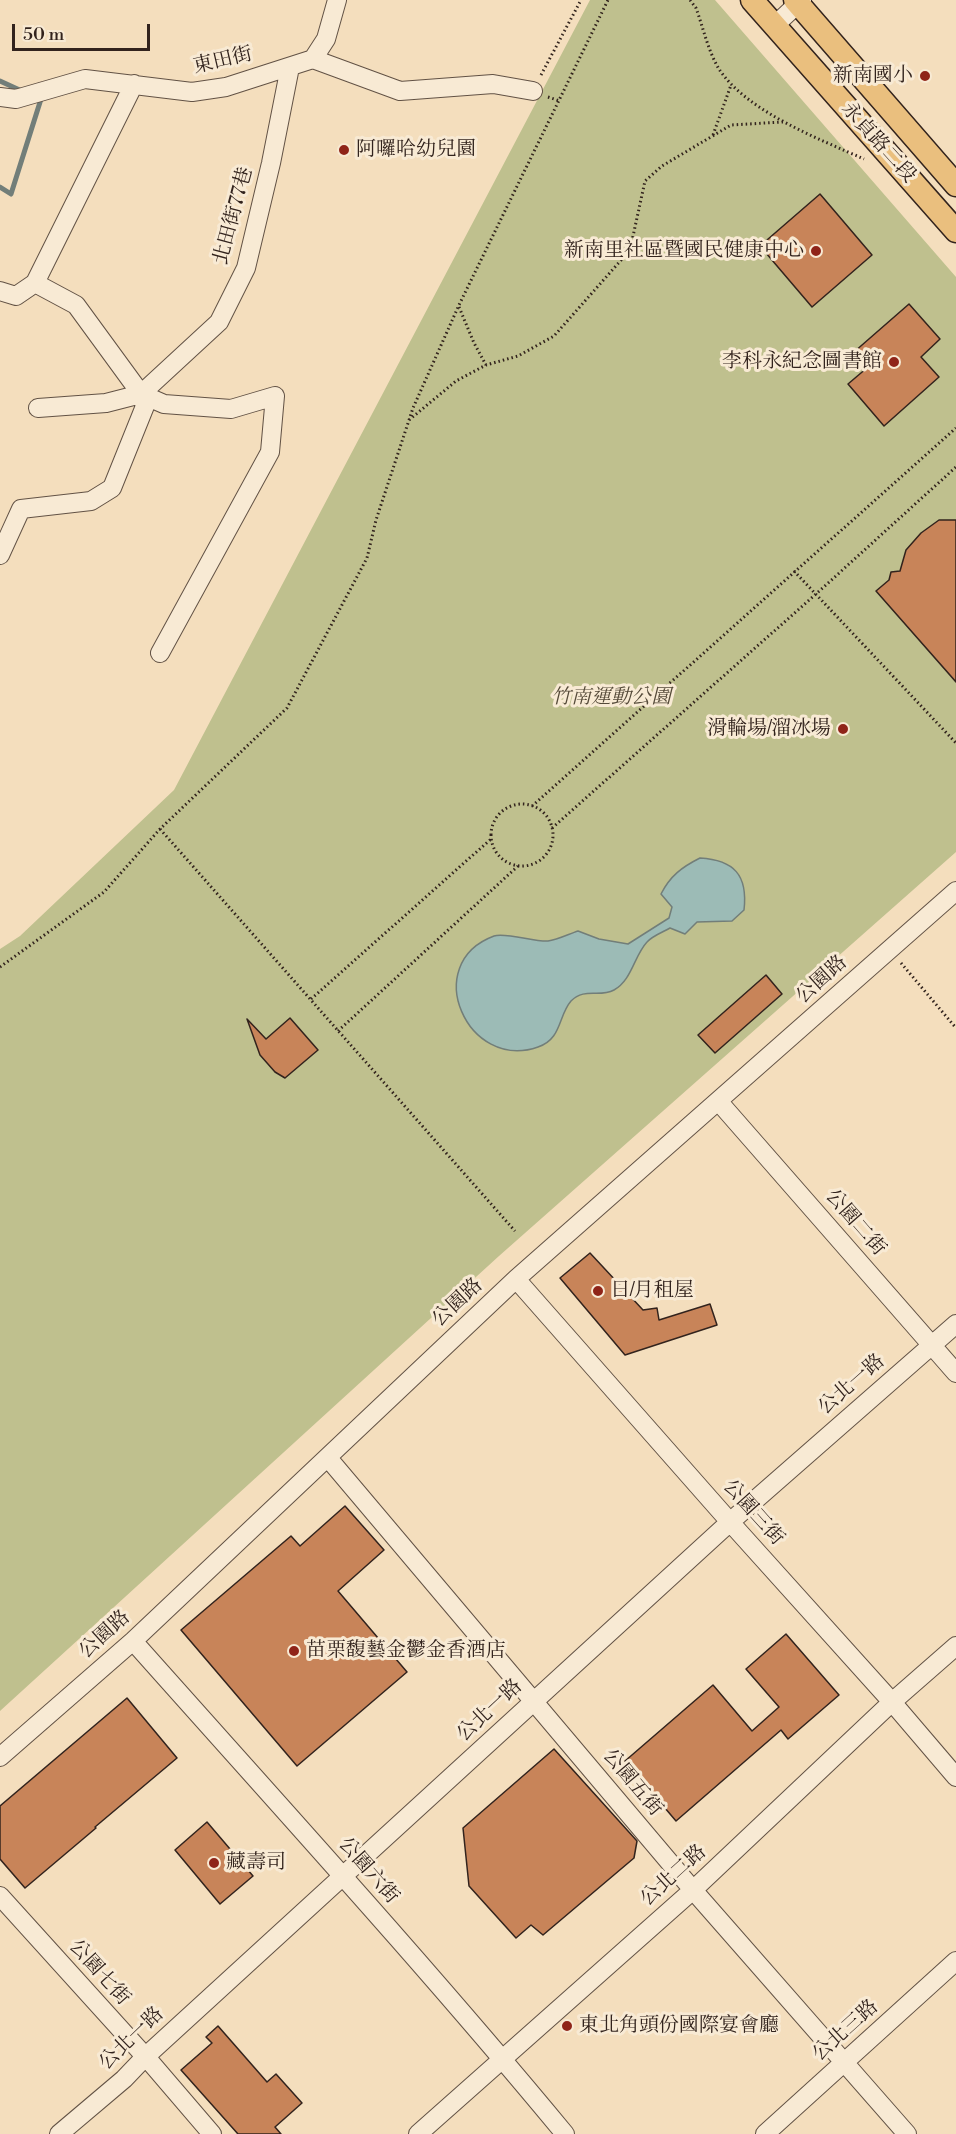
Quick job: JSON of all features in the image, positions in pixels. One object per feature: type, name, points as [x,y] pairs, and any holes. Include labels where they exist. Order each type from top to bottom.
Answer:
[{"type":"main road","name":"永貞路二段","points":[[752,0],[956,231]]},
{"type":"main road","name":"永貞路二段","points":[[798,1],[956,186]]},
{"type":"street","points":[[337,0],[326,39],[313,60],[400,91],[493,84],[533,91]]},
{"type":"street","points":[[774,26],[798,1]]},
{"type":"street","name":"東田街","points":[[8,98],[44,91],[85,79],[192,92],[226,87],[313,60]]},
{"type":"street","name":"北田街77巷","points":[[141,394],[219,322],[246,268],[271,163],[290,67]]},
{"type":"street","points":[[0,291],[16,296],[35,283],[134,84]]},
{"type":"street","points":[[0,555],[21,509],[91,501],[112,488],[145,406],[141,394],[76,305],[35,283]]},
{"type":"street","points":[[38,408],[106,403],[141,394],[164,404],[231,409],[275,396],[270,453],[160,653]]},
{"type":"street","name":"公園路","points":[[0,1757],[133,1641],[516,1279],[956,891]]},
{"type":"street","name":"公園二街","points":[[718,1102],[956,1373]]},
{"type":"street","name":"公園三街","points":[[516,1279],[956,1777]]},
{"type":"street","name":"公北一路","points":[[59,2134],[124,2079],[145,2056],[730,1522],[956,1324]]},
{"type":"street","name":"公園五街","points":[[328,1458],[535,1700],[693,1890],[907,2134]]},
{"type":"street","name":"公園六街","points":[[133,1641],[343,1876],[503,2059],[565,2134]]},
{"type":"street","name":"公北二路","points":[[418,2134],[693,1890],[892,1702],[956,1646]]},
{"type":"street","name":"公園七街","points":[[0,1896],[145,2056],[212,2134]]},
{"type":"street","name":"公北三路","points":[[765,2134],[956,1961]]},
{"type":"path","points":[[533,91],[581,0]]},
{"type":"path","points":[[0,967],[104,892],[160,829],[287,708],[367,558],[375,519],[408,421],[459,305],[609,0]]},
{"type":"path","points":[[690,0],[696,8],[717,66],[731,85],[783,123],[865,160]]},
{"type":"path","points":[[713,135],[731,85]]},
{"type":"path","points":[[408,421],[456,381],[486,365],[518,356],[554,336],[630,250],[645,181],[662,166],[731,125],[783,123]]},
{"type":"path","points":[[459,305],[474,343],[486,365]]},
{"type":"path","points":[[532,806],[956,428]]},
{"type":"path","points":[[552,828],[956,467]]},
{"type":"path","points":[[794,571],[956,743]]},
{"type":"path","points":[[522,804],[542,811],[552,828],[553,837],[545,855],[528,866],[508,863],[494,849],[491,839],[495,819],[512,806],[522,804]]},
{"type":"path","points":[[160,829],[514,1231]]},
{"type":"path","points":[[310,999],[491,839]]},
{"type":"path","points":[[338,1030],[518,866]]},
{"type":"path","points":[[890,950],[956,1028]]},
{"type":"green space","name":"竹南運動公園","points":[[590,0],[715,0],[956,277],[956,852],[499,1256],[0,1711],[0,949],[20,936],[174,790]]},
{"type":"water","points":[[700,858],[712,859],[730,866],[741,879],[744,887],[744,910],[732,921],[697,922],[685,934],[670,928],[652,938],[643,948],[620,986],[608,992],[587,993],[576,997],[567,1007],[556,1033],[538,1047],[513,1051],[491,1044],[474,1030],[462,1011],[457,990],[459,969],[471,950],[499,935],[548,941],[578,931],[599,939],[628,944],[669,918],[672,907],[661,894],[677,873]]},
{"type":"building","name":"新南里社區暨國民健康中心","points":[[820,194],[872,255],[812,307],[760,246]]},
{"type":"building","name":"李科永紀念圖書館","points":[[909,304],[940,339],[921,357],[939,377],[884,426],[848,384],[868,367],[854,352]]},
{"type":"building","points":[[939,520],[956,520],[956,682],[876,591],[889,580],[891,572],[900,571],[906,550],[921,533]]},
{"type":"building","points":[[766,975],[782,994],[715,1053],[698,1035]]},
{"type":"building","points":[[290,1018],[318,1050],[285,1078],[275,1072],[260,1055],[247,1019],[266,1039]]},
{"type":"building","name":"日/月租屋","points":[[590,1253],[643,1310],[657,1308],[659,1320],[710,1304],[717,1325],[625,1355],[560,1278]]},
{"type":"building","name":"苗栗馥藝金鬱金香酒店","points":[[345,1506],[384,1550],[338,1591],[407,1672],[297,1766],[181,1630],[291,1536],[300,1546]]},
{"type":"building","points":[[786,1634],[839,1695],[788,1739],[781,1730],[676,1821],[625,1761],[713,1685],[752,1731],[779,1707],[746,1669]]},
{"type":"building","points":[[127,1698],[177,1758],[25,1888],[0,1859],[0,1806]]},
{"type":"building","points":[[554,1749],[637,1841],[634,1858],[543,1935],[531,1925],[516,1938],[469,1886],[463,1828]]},
{"type":"building","name":"藏壽司","points":[[207,1822],[253,1876],[220,1904],[175,1850]]},
{"type":"building","points":[[218,2026],[267,2082],[276,2074],[302,2103],[275,2127],[281,2134],[238,2134],[181,2070],[212,2043],[206,2037]]},
{"type":"waterway","points":[[0,81],[24,92]]},
{"type":"waterway","points":[[0,187],[11,194],[41,99],[38,98]]},
{"type":"place","name":"新南國小","points":[[925,76]]},
{"type":"place","name":"阿囉哈幼兒園","points":[[344,150]]},
{"type":"place","name":"新南里社區暨國民健康中心","points":[[816,251]]},
{"type":"place","name":"李科永紀念圖書館","points":[[894,362]]},
{"type":"place","name":"滑輪場/溜冰場","points":[[843,729]]},
{"type":"place","name":"日/月租屋","points":[[598,1291]]},
{"type":"place","name":"苗栗馥藝金鬱金香酒店","points":[[294,1651]]},
{"type":"place","name":"藏壽司","points":[[214,1863]]},
{"type":"place","name":"東北角頭份國際宴會廳","points":[[567,2026]]}]
